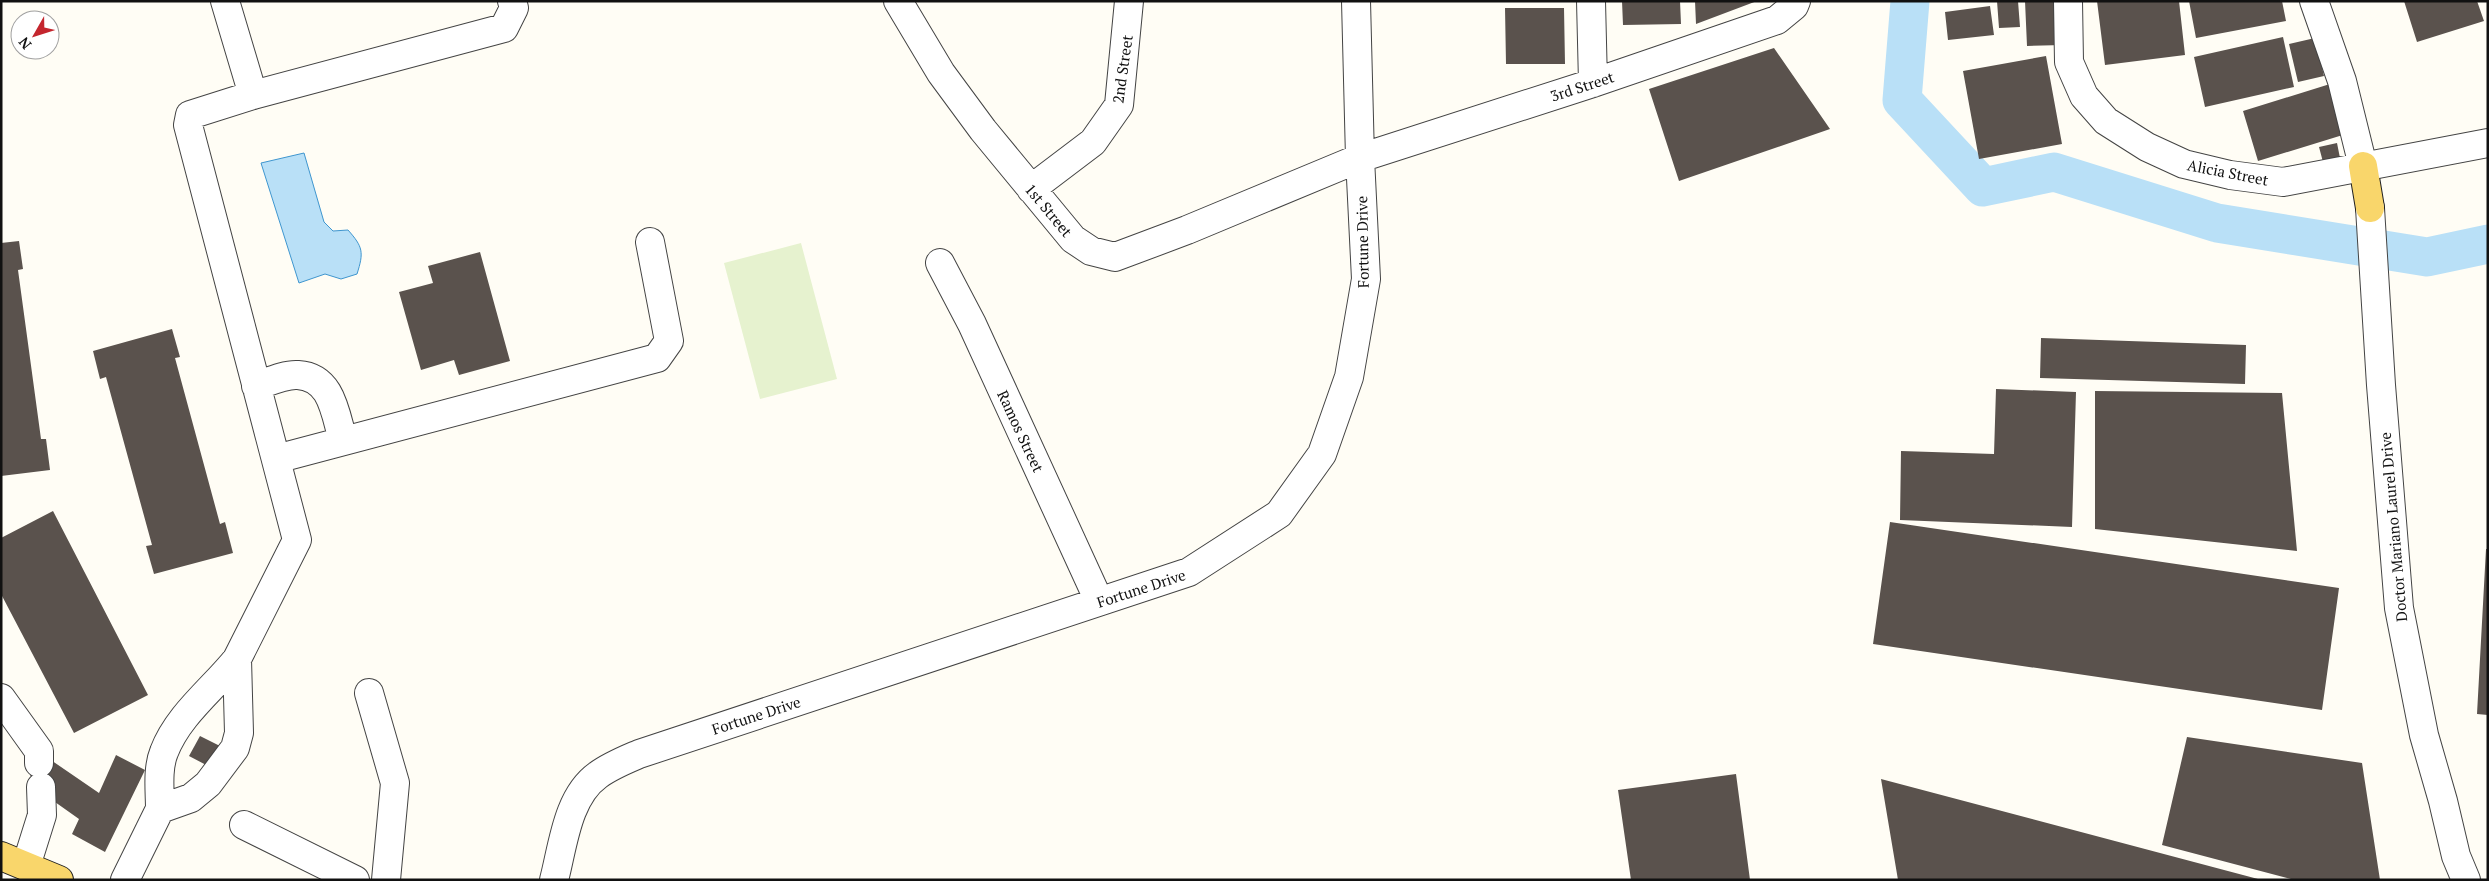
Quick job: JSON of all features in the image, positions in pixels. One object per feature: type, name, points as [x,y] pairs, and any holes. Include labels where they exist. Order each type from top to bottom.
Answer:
[{"type":"main road","name":"Doctor Mariano Laurel Drive","points":[[2363,166],[2370,208]]},
{"type":"main road","points":[[13,861],[59,880]]},
{"type":"street","points":[[225,1],[253,95]]},
{"type":"street","points":[[125,880],[160,809],[160,776],[163,753],[197,702],[217,684],[237,659],[297,540],[188,125],[190,115],[253,95],[504,28],[514,8],[512,1]]},
{"type":"street","name":"1st Street","points":[[898,1],[941,73],[983,130],[1073,239],[1091,251],[1115,257],[1187,230],[1360,158]]},
{"type":"street","name":"2nd Street","points":[[1031,189],[1093,142],[1119,105],[1130,1]]},
{"type":"street","name":"Fortune Drive","points":[[554,880],[567,827],[581,792],[597,775],[639,754],[1189,572],[1279,514],[1322,454],[1350,377],[1366,279],[1360,158],[1356,1]]},
{"type":"street","points":[[1591,1],[1593,83]]},
{"type":"street","name":"3rd Street","points":[[1360,158],[1593,83],[1777,20],[1794,6],[1796,1]]},
{"type":"street","name":"Alicia Street","points":[[2068,1],[2069,62],[2084,96],[2106,121],[2147,147],[2184,164],[2230,175],[2283,182],[2488,143]]},
{"type":"street","points":[[2314,1],[2342,81],[2363,166]]},
{"type":"street","name":"Doctor Mariano Laurel Drive","points":[[2370,208],[2381,385],[2399,608],[2424,735],[2456,856],[2466,880]]},
{"type":"street","points":[[276,459],[658,358],[669,341],[650,242]]},
{"type":"street","name":"Ramos Street","points":[[940,263],[972,324],[1100,601]]},
{"type":"street","points":[[256,386],[296,375],[315,379],[327,390],[343,440]]},
{"type":"street","points":[[160,809],[191,798],[203,789],[235,748],[239,733],[237,659]]},
{"type":"street","points":[[369,693],[395,783],[386,880]]},
{"type":"street","points":[[1,698],[38,751],[40,775],[42,815],[13,861]]},
{"type":"street","points":[[244,826],[355,880]]},
{"type":"green space","points":[[801,243],[837,379],[760,399],[724,263]]},
{"type":"water","points":[[304,153],[324,222],[333,231],[348,230],[357,241],[361,250],[361,260],[357,274],[341,279],[325,274],[299,283],[261,163]]},
{"type":"building","points":[[1622,1],[1680,1],[1681,24],[1623,25]]},
{"type":"building","points":[[1695,1],[1757,1],[1696,24]]},
{"type":"building","points":[[1997,1],[2018,1],[2020,27],[1999,28]]},
{"type":"building","points":[[2025,1],[2062,1],[2063,45],[2027,46]]},
{"type":"building","points":[[2097,1],[2179,1],[2185,55],[2105,65]]},
{"type":"building","points":[[2189,1],[2282,1],[2286,21],[2196,38]]},
{"type":"building","points":[[2404,1],[2477,1],[2484,21],[2417,42]]},
{"type":"building","points":[[1990,6],[1994,35],[1948,40],[1945,12]]},
{"type":"building","points":[[1505,8],[1564,8],[1565,64],[1506,64]]},
{"type":"building","points":[[2283,37],[2294,87],[2205,107],[2194,57]]},
{"type":"building","points":[[2315,38],[2324,76],[2298,82],[2289,44]]},
{"type":"building","points":[[1774,48],[1830,129],[1679,181],[1649,89]]},
{"type":"building","points":[[2046,56],[2062,144],[1979,159],[1963,71]]},
{"type":"building","points":[[2330,84],[2346,134],[2258,161],[2243,111]]},
{"type":"building","points":[[2337,143],[2340,158],[2323,162],[2319,147]]},
{"type":"building","points":[[19,241],[23,269],[18,270],[41,439],[46,439],[50,470],[1,476],[1,243]]},
{"type":"building","points":[[480,252],[510,361],[459,375],[454,360],[421,370],[399,292],[433,283],[428,266]]},
{"type":"building","points":[[172,329],[180,357],[175,358],[220,524],[225,522],[233,553],[154,574],[146,546],[152,545],[106,377],[100,379],[93,351]]},
{"type":"building","points":[[2041,338],[2246,345],[2245,384],[2040,378]]},
{"type":"building","points":[[1996,389],[2076,392],[2072,527],[1900,520],[1901,451],[1994,454]]},
{"type":"building","points":[[2095,391],[2282,393],[2297,551],[2095,529]]},
{"type":"building","points":[[53,511],[148,695],[74,733],[1,594],[1,538]]},
{"type":"building","points":[[1890,522],[2339,588],[2322,710],[1873,644]]},
{"type":"building","points":[[2486,549],[2488,549],[2488,715],[2477,714]]},
{"type":"building","points":[[200,736],[220,746],[210,767],[189,756]]},
{"type":"building","points":[[2187,737],[2362,763],[2380,880],[2295,880],[2162,845]]},
{"type":"building","points":[[116,755],[145,770],[105,852],[72,834],[79,819],[55,802],[30,775],[45,756],[99,793]]},
{"type":"building","points":[[1736,774],[1750,880],[1631,880],[1618,790]]},
{"type":"building","points":[[1881,779],[2258,879],[2258,880],[1898,880]]},
{"type":"waterway","points":[[1910,1],[1902,100],[1983,187],[2054,172],[2217,223],[2427,257],[2488,244]]}]
